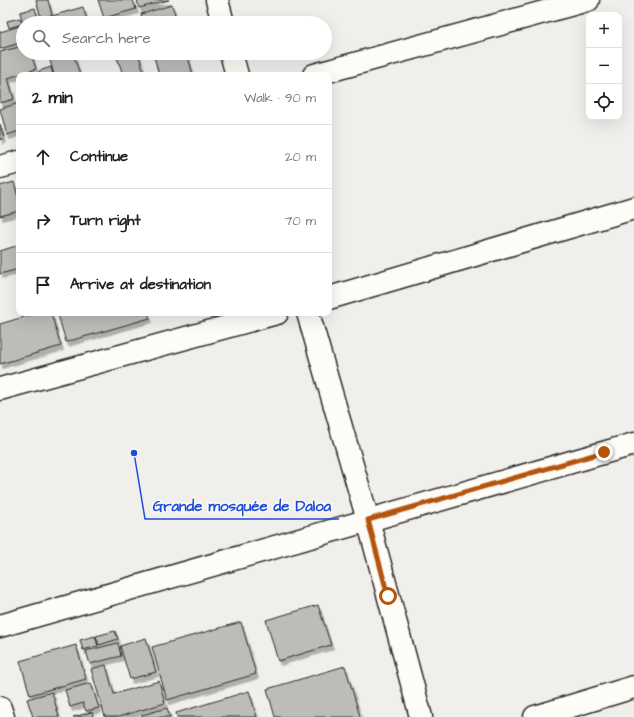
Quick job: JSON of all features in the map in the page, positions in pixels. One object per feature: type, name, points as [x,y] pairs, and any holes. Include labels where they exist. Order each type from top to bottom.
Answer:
[{"type":"street","points":[[217,0],[221,16]]},
{"type":"street","points":[[325,72],[588,0]]},
{"type":"street","points":[[233,60],[236,72]]},
{"type":"street","points":[[0,167],[16,163]]},
{"type":"street","points":[[332,297],[634,208]]},
{"type":"street","points":[[0,389],[266,316]]},
{"type":"street","points":[[309,316],[368,520],[421,717]]},
{"type":"street","points":[[0,626],[634,444]]},
{"type":"street","points":[[535,717],[634,687]]},
{"type":"street","points":[[0,708],[3,717]]},
{"type":"building","points":[[36,0],[48,0],[52,15],[40,16]]},
{"type":"building","points":[[98,0],[133,0],[136,9],[111,16],[103,16]]},
{"type":"building","points":[[137,0],[169,0],[139,8]]},
{"type":"building","points":[[172,5],[176,16],[142,16],[141,14]]},
{"type":"building","points":[[83,7],[86,16],[52,16]]},
{"type":"building","points":[[35,8],[37,16],[21,16],[20,12]]},
{"type":"building","points":[[16,19],[16,26],[9,28],[7,21]]},
{"type":"building","points":[[16,27],[16,44],[0,49],[0,32]]},
{"type":"building","points":[[16,48],[16,60],[33,60],[36,69],[27,72],[16,72],[16,75],[8,78],[14,99],[0,103],[0,52]]},
{"type":"building","points":[[50,60],[75,60],[79,72],[53,72]]},
{"type":"building","points":[[118,60],[140,60],[144,72],[122,72]]},
{"type":"building","points":[[155,60],[189,60],[192,72],[158,72]]},
{"type":"building","points":[[51,67],[52,72],[39,72]]},
{"type":"building","points":[[16,104],[16,132],[7,135],[0,109]]},
{"type":"building","points":[[0,124],[4,138],[0,140]]},
{"type":"building","points":[[14,182],[16,190],[16,212],[0,216],[0,186]]},
{"type":"building","points":[[16,246],[16,270],[0,274],[0,251]]},
{"type":"building","points":[[27,316],[52,316],[61,346],[0,364],[0,324]]},
{"type":"building","points":[[58,316],[149,316],[150,318],[66,342]]},
{"type":"building","points":[[318,605],[331,645],[278,661],[266,620]]},
{"type":"building","points":[[241,622],[256,674],[167,700],[152,647]]},
{"type":"building","points":[[115,631],[118,639],[99,645],[96,636]]},
{"type":"building","points":[[95,636],[98,646],[83,650],[80,640]]},
{"type":"building","points":[[146,638],[156,672],[130,679],[120,646]]},
{"type":"building","points":[[118,643],[121,656],[90,664],[86,651]]},
{"type":"building","points":[[76,645],[86,679],[30,695],[20,661]]},
{"type":"building","points":[[106,665],[114,694],[159,681],[165,703],[118,717],[105,717],[91,669]]},
{"type":"building","points":[[345,666],[360,716],[275,717],[267,689]]},
{"type":"building","points":[[91,683],[99,708],[86,711],[83,703],[70,707],[65,690]]},
{"type":"building","points":[[249,691],[257,717],[177,717],[176,713]]},
{"type":"building","points":[[52,692],[59,717],[33,717],[27,699]]},
{"type":"building","points":[[167,708],[170,717],[142,717],[142,715]]},
{"type":"building","points":[[92,712],[93,717],[73,717]]},
{"type":"place","name":"Grande mosquée de Daloa","points":[[134,453]]},
{"type":"route","points":[[388,596],[368,520],[604,452]]}]
